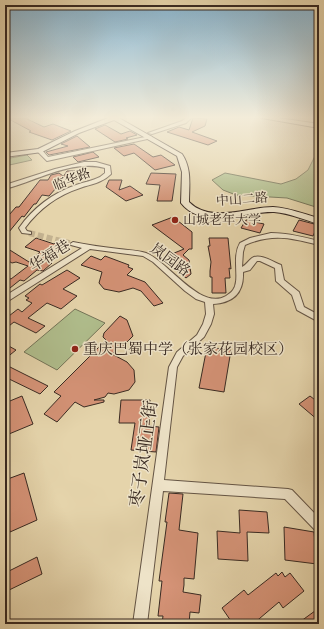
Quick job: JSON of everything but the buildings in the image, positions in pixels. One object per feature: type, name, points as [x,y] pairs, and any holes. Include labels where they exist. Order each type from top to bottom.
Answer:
[{"type":"main road","points":[[5,154],[40,151],[47,147]]},
{"type":"main road","points":[[169,147],[184,160],[186,167],[185,203],[193,208]]},
{"type":"main road","name":"中山二路","points":[[193,208],[211,213],[224,213],[266,207],[282,208],[319,217]]},
{"type":"main road","name":"中山二路","points":[[193,208],[206,214],[220,215],[268,210],[282,211],[319,220]]},
{"type":"street","name":"临华路","points":[[40,151],[47,159],[97,147]]},
{"type":"street","name":"临华路","points":[[5,187],[14,186],[66,168],[91,163],[108,167],[108,174],[102,179],[64,192],[41,208],[28,219],[22,228],[24,232],[29,233]]},
{"type":"street","points":[[209,302],[224,300],[234,294],[237,289],[240,271],[238,254],[242,244],[256,237],[274,235],[292,235],[319,243]]},
{"type":"street","name":"岚园路","points":[[72,244],[145,255],[162,266],[194,294],[209,302]]},
{"type":"street","name":"华福巷","points":[[5,300],[88,247]]},
{"type":"street","points":[[240,271],[247,268],[255,259],[261,259],[278,267],[280,281],[296,294],[300,308],[319,319]]},
{"type":"street","name":"枣子岚垭正街","points":[[140,624],[174,368],[180,354],[200,337],[208,324],[210,314],[209,302]]},
{"type":"street","points":[[158,485],[288,494],[319,526]]},
{"type":"green space","points":[[319,148],[319,208],[287,198],[236,195],[223,190],[212,180],[225,173],[281,184],[296,179],[308,170]]},
{"type":"green space","points":[[27,155],[32,160],[5,166],[5,159]]},
{"type":"green space","points":[[75,309],[105,323],[57,370],[24,352]]},
{"type":"tunnel","points":[[29,233],[73,244]]},
{"type":"place","name":"山城老年大学","points":[[175,220]]},
{"type":"place","name":"重庆巴蜀中学（张家花园校区）","points":[[75,349]]}]
